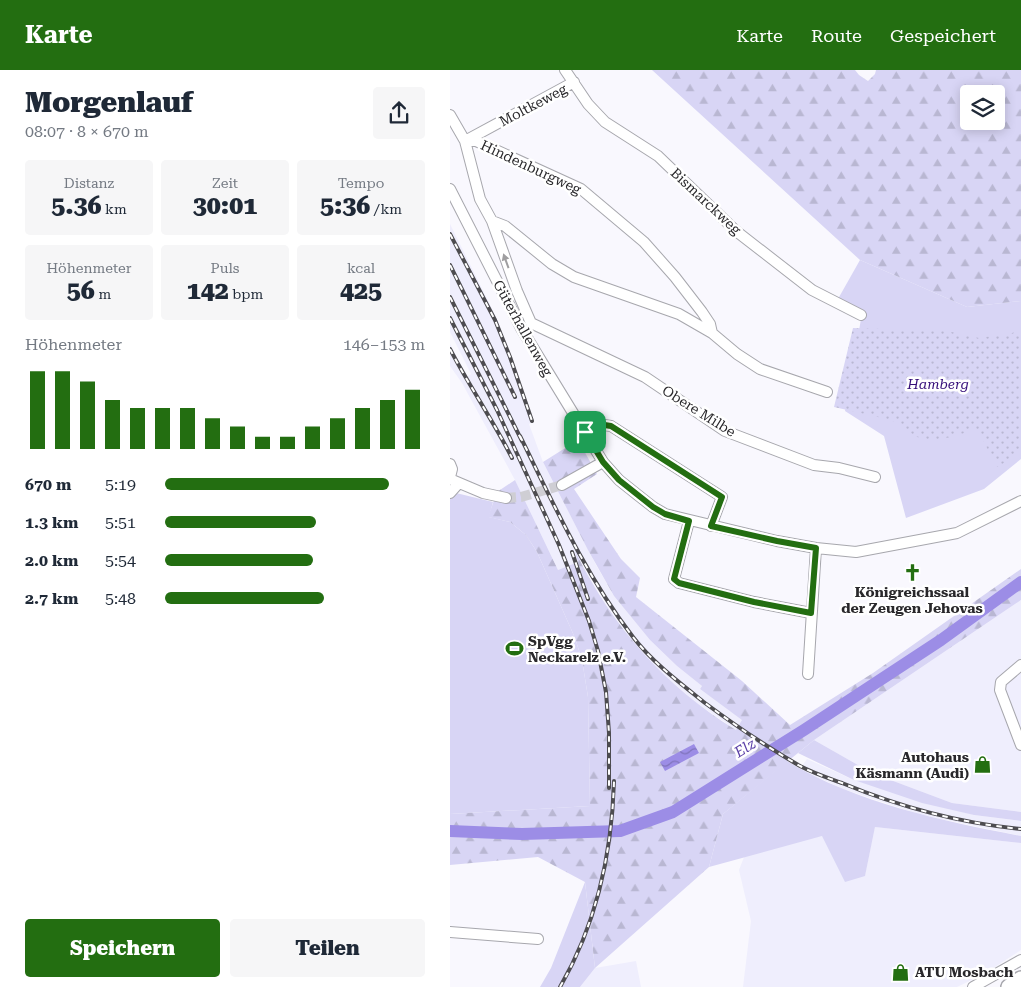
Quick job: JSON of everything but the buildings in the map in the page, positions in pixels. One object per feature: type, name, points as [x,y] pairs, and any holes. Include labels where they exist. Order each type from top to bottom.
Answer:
[{"type":"highway","points":[[1009,987],[1021,979]]},
{"type":"street","name":"Bismarckweg","points":[[565,70],[588,104],[605,122],[658,156],[736,231],[812,290],[861,316]]},
{"type":"street","name":"Moltkeweg","points":[[465,141],[574,82]]},
{"type":"street","points":[[450,115],[465,141],[480,199],[492,221],[517,291],[531,323],[521,328]]},
{"type":"street","name":"Hindenburgweg","points":[[465,141],[476,141],[581,189],[633,232],[650,249],[702,312],[710,324],[712,333]]},
{"type":"street","name":"Güterhallenweg","points":[[450,189],[521,328],[603,462],[619,480],[653,507],[665,514],[777,541],[816,548],[856,552],[957,533],[1021,501]]},
{"type":"street","points":[[492,221],[506,226],[552,264],[574,277],[679,314],[712,333],[760,370],[827,392]]},
{"type":"street","name":"Obere Milbe","points":[[531,323],[645,377],[725,431],[814,466],[839,468],[876,477]]},
{"type":"street","points":[[585,432],[598,424],[611,426],[722,497],[711,526]]},
{"type":"street","points":[[562,485],[603,462]]},
{"type":"street","points":[[450,464],[453,480],[450,492]]},
{"type":"street","points":[[453,480],[483,493],[506,498]]},
{"type":"street","points":[[689,521],[674,579],[679,583],[754,602],[811,613]]},
{"type":"street","points":[[808,674],[816,548]]},
{"type":"street","points":[[1021,665],[1001,682],[1000,690],[1021,745]]},
{"type":"street","points":[[450,932],[538,939]]},
{"type":"street","points":[[973,987],[1021,960]]},
{"type":"shaded area","points":[[450,224],[497,319],[534,421],[529,424],[543,462],[596,565],[614,596],[650,640],[677,666],[702,686],[700,689],[743,720],[736,730],[695,702],[661,673],[635,645],[605,602],[577,555],[578,562],[558,570],[515,480],[462,383],[450,366],[450,344],[467,377],[471,374],[450,332]]},
{"type":"shaded area","points":[[1021,600],[1021,812],[952,803],[872,773],[814,740]]},
{"type":"shaded area","points":[[807,759],[854,780],[974,815],[1021,821],[1021,836],[919,814],[843,789],[800,769]]},
{"type":"shaded area","points":[[875,827],[1021,843],[1021,950],[984,974],[957,987],[743,987],[751,921],[739,870],[748,847],[822,836],[865,875]]},
{"type":"shaded area","points":[[636,961],[641,987],[580,987],[595,968]]},
{"type":"green space","points":[[652,70],[855,70],[868,81],[875,74],[876,70],[1021,70],[1021,301],[967,307],[860,260]]},
{"type":"green space","points":[[860,260],[967,307],[1021,301],[1021,459],[984,489],[906,518],[884,436],[845,411],[861,319],[834,306]]},
{"type":"green space","name":"Hamberg","points":[[853,328],[947,331],[979,338],[1021,330],[1021,453],[997,467],[977,429],[952,437],[933,440],[917,437],[891,420],[834,407]]},
{"type":"green space","points":[[578,440],[597,474],[574,489],[621,559],[640,578],[636,597],[742,681],[790,725],[873,673],[1021,569],[1021,600],[814,740],[723,814],[709,867],[595,968],[585,882],[538,857],[450,865],[450,814],[590,806],[588,697],[582,660],[575,638],[537,552],[526,535],[510,522],[488,517],[497,492],[515,480],[558,570],[578,562],[575,551],[606,605],[623,629],[663,674],[685,694],[736,730],[742,720],[700,689],[702,686],[677,666],[650,640],[614,596],[543,462]]},
{"type":"green space","name":"SpVgg Neckarelz e.V.","points":[[456,493],[493,502],[489,517],[510,522],[526,535],[537,552],[575,638],[582,660],[588,697],[590,806],[450,814],[450,498]]},
{"type":"green space","points":[[814,740],[872,773],[952,803],[1021,812],[1021,821],[974,815],[922,803],[854,780],[798,753]]},
{"type":"green space","points":[[787,761],[814,776],[871,799],[931,817],[1021,836],[1021,843],[875,827],[865,876],[845,882],[822,836],[709,867],[723,814]]},
{"type":"green space","points":[[585,882],[595,968],[580,987],[540,987],[551,968]]},
{"type":"water","points":[[694,744],[699,753],[665,771],[660,762]]},
{"type":"waterway","name":"Elz","points":[[450,831],[522,834],[620,831],[673,812],[804,730],[941,640],[1021,582]]},
{"type":"tunnel","points":[[506,498],[521,497],[562,485]]},
{"type":"railway","points":[[450,234],[495,320],[532,421]]},
{"type":"railway","points":[[450,265],[515,397]]},
{"type":"railway","points":[[450,297],[522,441]]},
{"type":"railway","points":[[450,318],[497,410],[559,545],[589,621],[598,651],[606,692],[609,733],[609,788]]},
{"type":"railway","points":[[450,349],[512,458]]},
{"type":"railway","points":[[520,436],[558,514],[600,590],[616,614],[649,655],[705,703],[764,744],[815,773],[908,807],[930,813],[975,823],[1021,829]]},
{"type":"railway","points":[[572,552],[588,599]]},
{"type":"railway","points":[[560,987],[583,939],[600,887],[610,834],[614,781]]},
{"type":"place","name":"Königreichssaal der Zeugen Jehovas","points":[[912,572]]},
{"type":"place","name":"SpVgg Neckarelz e.V.","points":[[514,649]]},
{"type":"place","name":"Autohaus Käsmann (Audi)","points":[[983,765]]},
{"type":"place","name":"ATU Mosbach","points":[[901,972]]},
{"type":"route","points":[[598,424],[611,426],[722,497],[711,526],[816,548],[811,613],[716,593],[679,583],[674,579],[689,521],[665,514],[653,507],[619,480],[603,462],[585,432],[598,424]]}]
